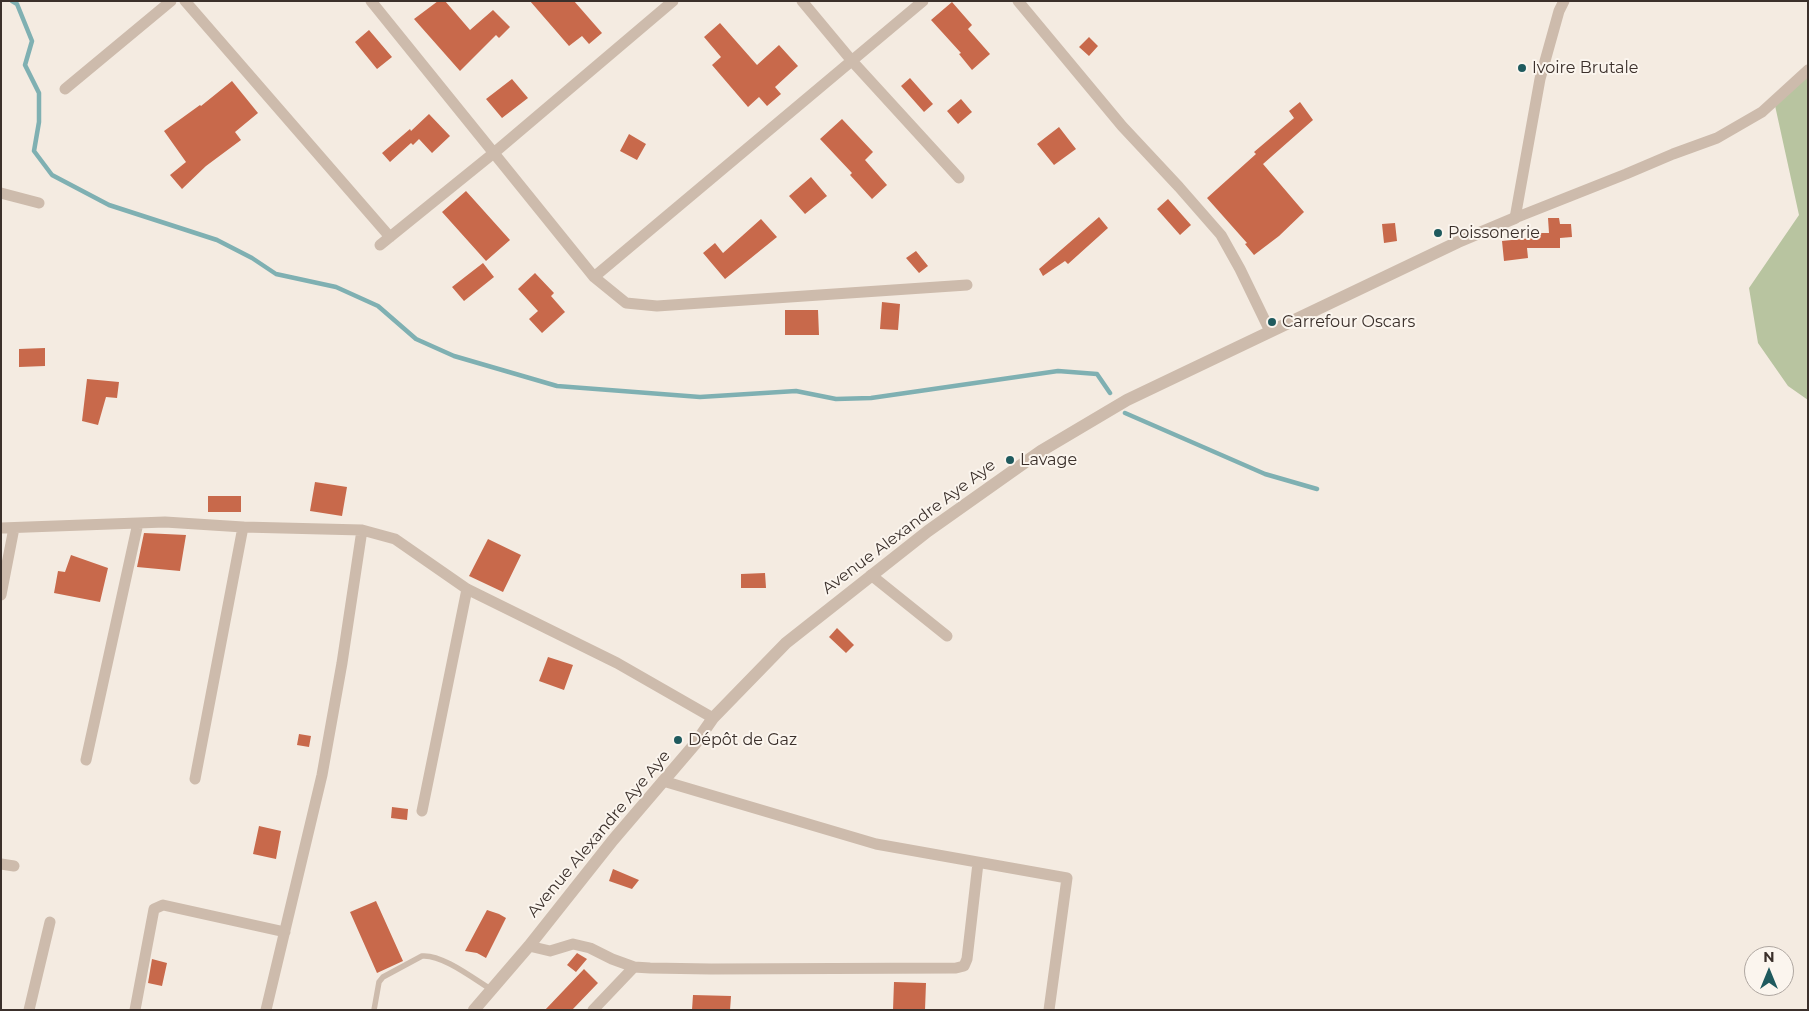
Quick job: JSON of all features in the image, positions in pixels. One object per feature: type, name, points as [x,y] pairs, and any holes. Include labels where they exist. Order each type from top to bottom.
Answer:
[{"type":"street","points":[[65,89],[171,1]]},
{"type":"street","points":[[185,1],[385,241],[495,152],[673,1]]},
{"type":"street","points":[[371,1],[495,152],[594,277],[626,303],[656,306],[967,286]]},
{"type":"street","points":[[802,1],[852,61],[959,178]]},
{"type":"street","points":[[594,277],[923,1]]},
{"type":"street","points":[[1018,1],[1122,126],[1221,235],[1270,331]]},
{"type":"street","points":[[1515,218],[1540,79],[1559,12],[1564,1]]},
{"type":"street","points":[[1515,218],[1717,138],[1762,112],[1808,70]]},
{"type":"street","points":[[1,193],[39,204]]},
{"type":"street","name":"Avenue Alexandre Aye Aye","points":[[474,1010],[529,946],[613,840],[695,744],[713,718],[786,642],[870,575],[935,526],[1041,452],[1128,400],[1458,242],[1515,218]]},
{"type":"street","points":[[1,528],[165,522],[362,530],[395,539],[467,589],[617,663],[713,718]]},
{"type":"street","points":[[86,760],[138,523]]},
{"type":"street","points":[[195,779],[243,526]]},
{"type":"street","points":[[1,596],[14,528]]},
{"type":"street","points":[[266,1010],[322,775],[342,663],[362,530]]},
{"type":"street","points":[[870,575],[947,636]]},
{"type":"street","points":[[422,811],[467,589]]},
{"type":"street","points":[[663,782],[876,844],[1067,878],[1049,1010]]},
{"type":"street","points":[[529,946],[550,951],[574,944],[590,948],[612,959],[634,966],[712,969],[956,968],[964,966],[968,959],[978,863]]},
{"type":"street","points":[[1,864],[14,866]]},
{"type":"street","points":[[135,1010],[154,909],[163,905],[285,932]]},
{"type":"street","points":[[29,1010],[50,922]]},
{"type":"street","points":[[593,1010],[634,966]]},
{"type":"lane","points":[[374,1010],[379,982],[383,977],[422,956],[429,955],[442,960],[492,990]]},
{"type":"green space","points":[[1808,70],[1808,400],[1788,386],[1758,343],[1749,288],[1799,215],[1774,101]]},
{"type":"building","points":[[438,1],[445,1],[470,30],[493,10],[510,27],[499,38],[496,35],[460,71],[414,19]]},
{"type":"building","points":[[530,1],[574,1],[602,33],[589,44],[582,36],[569,46]]},
{"type":"building","points":[[952,2],[972,25],[968,29],[990,54],[972,70],[959,54],[961,53],[931,20]]},
{"type":"building","points":[[720,23],[757,65],[779,45],[798,66],[775,87],[781,94],[767,106],[759,97],[748,107],[712,65],[721,57],[704,37]]},
{"type":"building","points":[[369,30],[392,57],[377,69],[355,42]]},
{"type":"building","points":[[1089,37],[1098,46],[1089,56],[1079,47]]},
{"type":"building","points":[[910,78],[933,104],[924,112],[901,86]]},
{"type":"building","points":[[512,79],[528,98],[502,118],[486,99]]},
{"type":"building","points":[[232,81],[258,113],[235,132],[241,140],[206,166],[182,189],[170,175],[186,162],[164,131],[201,106]]},
{"type":"building","points":[[961,99],[972,112],[958,124],[947,111]]},
{"type":"building","points":[[1300,102],[1313,120],[1263,164],[1304,212],[1279,236],[1254,255],[1245,244],[1247,243],[1207,198],[1256,154],[1254,152],[1294,118],[1289,111]]},
{"type":"building","points":[[429,114],[450,136],[432,153],[419,139],[413,145],[411,143],[390,162],[382,153],[410,129],[411,131]]},
{"type":"building","points":[[842,119],[873,152],[865,160],[887,185],[872,199],[850,175],[852,173],[820,139]]},
{"type":"building","points":[[1059,127],[1076,149],[1054,165],[1037,144]]},
{"type":"building","points":[[629,134],[646,144],[637,160],[620,151]]},
{"type":"building","points":[[811,177],[827,196],[805,214],[789,196]]},
{"type":"building","points":[[466,191],[510,240],[486,261],[442,212]]},
{"type":"building","points":[[1168,199],[1191,225],[1180,235],[1157,209]]},
{"type":"building","points":[[1099,217],[1108,228],[1068,264],[1065,261],[1043,276],[1039,269]]},
{"type":"building","points":[[1548,218],[1559,218],[1560,224],[1571,224],[1572,237],[1560,238],[1560,248],[1527,248],[1528,258],[1504,261],[1502,241],[1531,238],[1531,233],[1549,233]]},
{"type":"building","points":[[761,219],[777,237],[725,279],[703,253],[715,243],[723,253]]},
{"type":"building","points":[[1395,223],[1397,241],[1384,243],[1382,224]]},
{"type":"building","points":[[916,251],[928,266],[919,273],[906,258]]},
{"type":"building","points":[[483,263],[494,277],[464,301],[452,287]]},
{"type":"building","points":[[535,273],[554,293],[551,296],[565,312],[542,333],[529,319],[538,311],[518,289]]},
{"type":"building","points":[[882,302],[900,304],[898,330],[880,329]]},
{"type":"building","points":[[785,310],[818,310],[819,335],[785,335]]},
{"type":"building","points":[[45,348],[45,366],[19,367],[19,349]]},
{"type":"building","points":[[87,379],[119,382],[117,398],[106,397],[98,425],[82,421]]},
{"type":"building","points":[[315,482],[347,487],[342,516],[310,511]]},
{"type":"building","points":[[208,496],[241,496],[241,512],[208,512]]},
{"type":"building","points":[[144,533],[186,535],[180,571],[137,567]]},
{"type":"building","points":[[488,539],[521,555],[503,592],[469,576]]},
{"type":"building","points":[[71,555],[108,568],[100,602],[54,593],[58,571],[65,572]]},
{"type":"building","points":[[765,573],[766,588],[741,588],[741,574]]},
{"type":"building","points":[[837,628],[854,645],[846,653],[829,637]]},
{"type":"building","points":[[548,657],[573,665],[564,690],[539,681]]},
{"type":"building","points":[[299,734],[311,736],[309,747],[297,745]]},
{"type":"building","points":[[392,807],[408,809],[407,820],[391,818]]},
{"type":"building","points":[[259,826],[281,831],[276,859],[253,854]]},
{"type":"building","points":[[613,869],[639,880],[632,889],[609,881]]},
{"type":"building","points":[[376,901],[403,961],[377,973],[350,912]]},
{"type":"building","points":[[487,910],[506,918],[486,958],[477,953],[465,951]]},
{"type":"building","points":[[577,953],[587,959],[576,972],[567,965]]},
{"type":"building","points":[[152,959],[167,963],[162,986],[148,983]]},
{"type":"building","points":[[584,969],[598,983],[572,1010],[545,1010]]},
{"type":"building","points":[[894,982],[926,983],[925,1010],[893,1010]]},
{"type":"building","points":[[693,995],[731,996],[730,1010],[692,1010]]},
{"type":"waterway","points":[[12,1],[17,4],[32,41],[25,65],[39,93],[39,122],[34,151],[52,175],[109,205],[217,240],[252,258],[276,274],[336,287],[378,306],[416,339],[454,356],[557,386],[700,397],[796,391],[836,399],[871,398],[1058,371],[1097,374],[1110,393]]},
{"type":"waterway","points":[[1125,413],[1265,474],[1317,489]]},
{"type":"place","name":"Ivoire Brutale","points":[[1522,68]]},
{"type":"place","name":"Poissonerie","points":[[1438,233]]},
{"type":"place","name":"Carrefour Oscars","points":[[1272,322]]},
{"type":"place","name":"Lavage","points":[[1010,460]]},
{"type":"place","name":"Dépôt de Gaz","points":[[678,740]]}]
